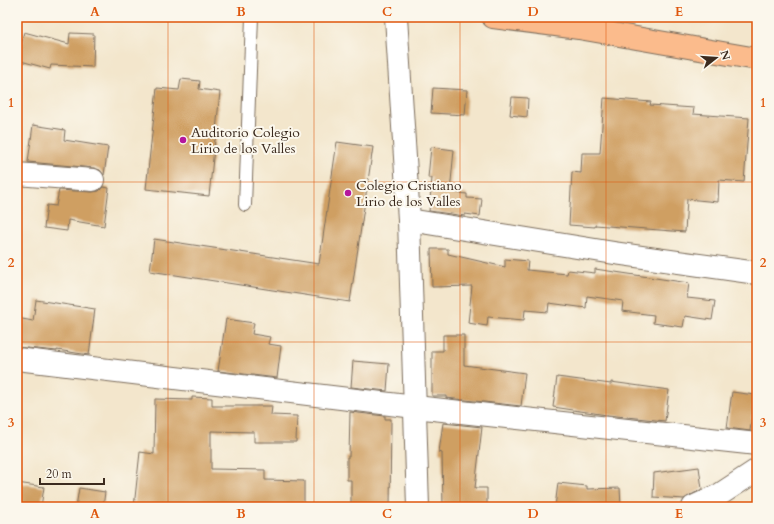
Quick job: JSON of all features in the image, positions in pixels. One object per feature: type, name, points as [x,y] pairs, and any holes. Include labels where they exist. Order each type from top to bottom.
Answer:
[{"type":"main road","points":[[493,17],[579,28],[757,59]]},
{"type":"street","points":[[396,17],[409,220],[418,507]]},
{"type":"street","points":[[17,174],[93,180]]},
{"type":"street","points":[[409,220],[614,253],[757,273]]},
{"type":"street","points":[[17,359],[415,407],[757,444]]},
{"type":"street","points":[[693,507],[719,496],[757,470]]},
{"type":"lane","points":[[245,205],[252,17]]},
{"type":"building","points":[[24,32],[69,44],[70,33],[94,34],[93,67],[51,65],[50,69],[17,60]]},
{"type":"building","name":"Auditorio Colegio Lirio de los Valles","points":[[181,79],[200,81],[199,89],[220,92],[209,196],[146,189],[157,88],[179,90]]},
{"type":"building","points":[[433,88],[467,90],[465,115],[431,113]]},
{"type":"building","points":[[512,97],[528,98],[527,117],[510,115]]},
{"type":"building","points":[[604,98],[651,102],[650,105],[694,108],[693,114],[749,118],[744,182],[719,180],[718,202],[687,199],[685,232],[595,225],[595,227],[569,225],[572,172],[581,173],[582,153],[600,153]]},
{"type":"building","points":[[33,125],[65,130],[64,140],[108,147],[104,175],[100,170],[94,168],[28,162]]},
{"type":"building","name":"Colegio Cristiano Lirio de los Valles","points":[[337,142],[373,147],[350,302],[150,271],[154,239],[319,264]]},
{"type":"building","points":[[431,147],[454,150],[450,192],[467,194],[467,198],[482,199],[480,216],[465,214],[465,216],[429,211],[432,178],[428,178]]},
{"type":"building","points":[[103,187],[109,188],[104,226],[68,220],[67,231],[44,228],[47,205],[56,206],[59,190],[92,192],[99,191]]},
{"type":"building","points":[[431,249],[448,249],[448,254],[505,267],[505,259],[528,261],[527,270],[567,274],[568,270],[595,273],[595,269],[689,283],[687,298],[715,301],[712,320],[685,316],[683,327],[653,323],[654,315],[622,311],[623,301],[587,296],[586,308],[549,303],[548,312],[525,310],[524,320],[488,317],[487,326],[468,323],[472,286],[432,287]]},
{"type":"building","points":[[36,300],[95,309],[89,355],[57,350],[17,347],[17,318],[33,321]]},
{"type":"building","points":[[226,319],[254,323],[252,334],[270,337],[268,344],[281,346],[277,378],[218,371]]},
{"type":"building","points":[[443,335],[464,335],[464,365],[525,373],[521,406],[446,398],[446,396],[432,396],[432,351],[443,351]]},
{"type":"building","points":[[353,361],[389,364],[387,391],[351,387]]},
{"type":"building","points":[[557,377],[611,384],[611,382],[669,390],[665,421],[607,415],[553,407]]},
{"type":"building","points":[[732,392],[755,395],[750,431],[727,428]]},
{"type":"building","points":[[192,397],[212,398],[212,406],[272,406],[271,415],[297,416],[296,442],[254,442],[254,432],[211,431],[211,469],[265,470],[265,480],[304,481],[304,507],[134,507],[140,452],[154,454],[155,399],[192,400]]},
{"type":"building","points":[[350,412],[385,416],[385,419],[391,419],[390,507],[351,507],[351,480],[347,480]]},
{"type":"building","points":[[443,423],[482,427],[475,488],[487,488],[487,507],[443,507],[442,453],[439,452]]},
{"type":"building","points":[[699,467],[702,489],[684,499],[653,497],[654,473]]},
{"type":"building","points":[[17,483],[44,487],[41,507],[17,507]]},
{"type":"building","points":[[558,483],[587,486],[587,489],[620,488],[621,507],[555,507]]},
{"type":"building","points":[[79,488],[105,492],[103,507],[76,507]]},
{"type":"place","name":"Auditorio Colegio Lirio de los Valles","points":[[183,140]]},
{"type":"place","name":"Colegio Cristiano Lirio de los Valles","points":[[348,193]]}]
